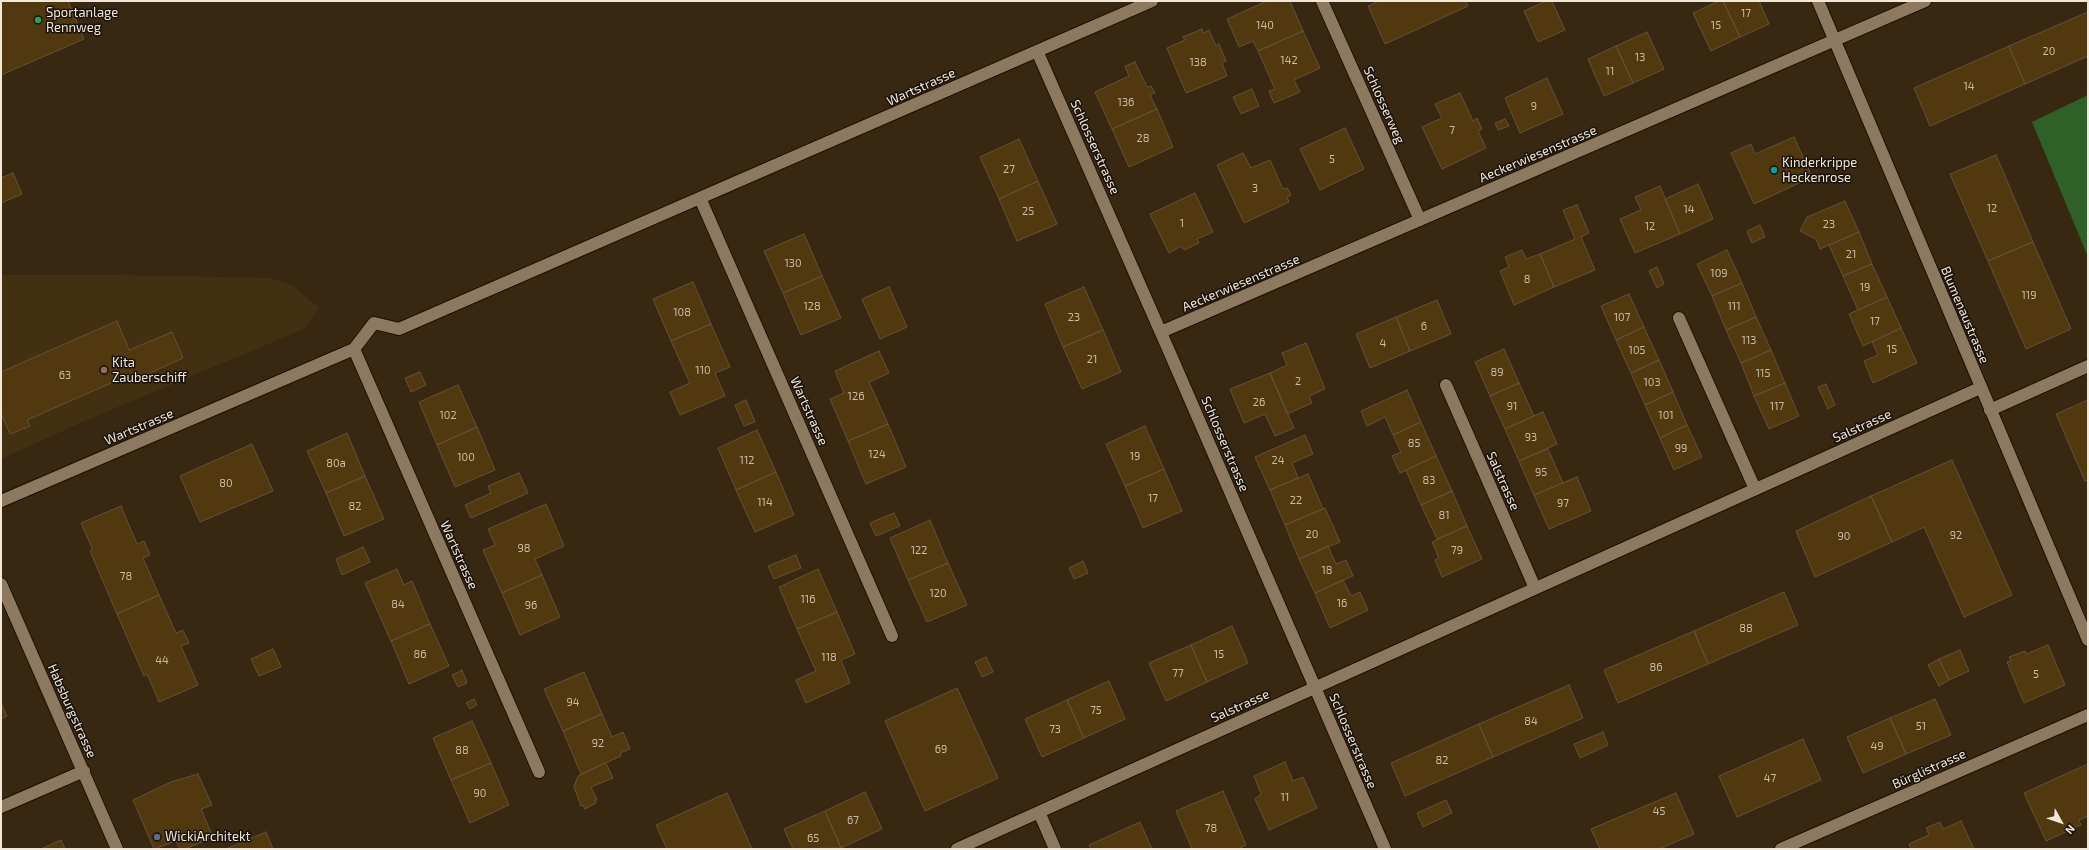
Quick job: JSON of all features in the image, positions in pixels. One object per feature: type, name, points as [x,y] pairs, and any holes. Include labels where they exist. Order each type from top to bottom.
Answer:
[{"type":"street","name":"Wartstrasse","points":[[1,502],[354,349],[374,323],[399,329],[1152,1]]},
{"type":"street","name":"Schlosserweg","points":[[1322,1],[1420,220]]},
{"type":"street","name":"Blumenaustrasse","points":[[1818,1],[1980,388],[2088,640]]},
{"type":"street","name":"Aeckerwiesenstrasse","points":[[1161,332],[1926,1]]},
{"type":"street","name":"Schlosserstrasse","points":[[1037,51],[1161,332],[1385,849]]},
{"type":"street","name":"Wartstrasse","points":[[700,198],[892,636]]},
{"type":"street","points":[[1679,318],[1754,489]]},
{"type":"street","name":"Wartstrasse","points":[[354,349],[539,772]]},
{"type":"street","points":[[1990,410],[2088,366]]},
{"type":"street","name":"Salstrasse","points":[[1446,385],[1535,588]]},
{"type":"street","name":"Salstrasse","points":[[957,849],[1980,388]]},
{"type":"street","name":"Habsburgstrasse","points":[[1,584],[117,849]]},
{"type":"street","name":"Bürglistrasse","points":[[1781,849],[2088,715]]},
{"type":"street","points":[[1,807],[84,771]]},
{"type":"street","points":[[1039,812],[1055,849]]},
{"type":"shaded area","name":"Kita Zauberschiff","points":[[1,275],[126,275],[270,278],[292,285],[319,308],[304,329],[87,420],[1,459]]},
{"type":"green space","points":[[2088,95],[2088,257],[2032,122]]},
{"type":"building","name":"Sportanlage Rennweg","points":[[1,1],[68,1],[84,39],[1,75]]},
{"type":"building","points":[[1267,1],[1290,1],[1303,31],[1258,51],[1253,41],[1239,47],[1227,19]]},
{"type":"building","points":[[1379,1],[1465,1],[1468,6],[1385,44],[1368,6]]},
{"type":"building","points":[[1546,1],[1552,1],[1565,30],[1538,42],[1524,11]]},
{"type":"building","points":[[1719,1],[1723,1],[1740,37],[1711,51],[1693,13]]},
{"type":"building","points":[[1723,1],[1759,1],[1769,24],[1740,37]]},
{"type":"building","points":[[2088,12],[2088,56],[2025,84],[2009,46]]},
{"type":"building","points":[[1202,29],[1203,33],[1209,30],[1216,46],[1219,44],[1226,61],[1222,63],[1227,76],[1186,93],[1167,48],[1185,40],[1183,37]]},
{"type":"building","points":[[1303,31],[1320,68],[1294,80],[1300,92],[1274,103],[1269,91],[1275,89],[1258,51]]},
{"type":"building","points":[[1647,32],[1664,69],[1633,83],[1616,46]]},
{"type":"building","points":[[1616,46],[1633,83],[1604,96],[1588,59]]},
{"type":"building","points":[[2009,46],[2025,84],[1930,126],[1914,88]]},
{"type":"building","points":[[1135,62],[1147,87],[1151,86],[1155,93],[1150,95],[1157,109],[1112,129],[1095,92],[1129,76],[1125,66]]},
{"type":"building","points":[[1547,78],[1563,114],[1520,133],[1505,98]]},
{"type":"building","points":[[1252,89],[1259,106],[1241,114],[1233,97]]},
{"type":"building","points":[[1460,93],[1473,121],[1477,118],[1482,129],[1478,131],[1486,148],[1442,169],[1422,127],[1442,118],[1435,104]]},
{"type":"building","points":[[1157,109],[1173,147],[1129,167],[1112,129]]},
{"type":"building","points":[[1505,119],[1509,126],[1498,130],[1495,123]]},
{"type":"building","points":[[1345,128],[1364,169],[1320,190],[1300,149]]},
{"type":"building","name":"Kinderkrippe Heckenrose","points":[[1794,137],[1812,177],[1754,204],[1731,153],[1751,144],[1755,154]]},
{"type":"building","points":[[1019,139],[1038,181],[999,199],[980,157]]},
{"type":"building","points":[[1243,153],[1251,168],[1270,160],[1283,189],[1287,188],[1291,195],[1287,197],[1289,202],[1244,223],[1217,165]]},
{"type":"building","points":[[1996,155],[2033,242],[1988,261],[1950,174]]},
{"type":"building","points":[[13,173],[22,194],[1,203],[1,178]]},
{"type":"building","points":[[1038,181],[1057,224],[1017,241],[999,199]]},
{"type":"building","points":[[1698,184],[1713,219],[1680,234],[1665,199]]},
{"type":"building","points":[[1660,186],[1680,234],[1635,253],[1620,219],[1641,210],[1635,197]]},
{"type":"building","points":[[1195,193],[1213,232],[1197,239],[1199,243],[1184,250],[1182,246],[1169,253],[1150,214]]},
{"type":"building","points":[[1845,201],[1859,232],[1820,249],[1816,239],[1800,231],[1807,217]]},
{"type":"building","points":[[1577,205],[1589,233],[1581,237],[1595,270],[1554,287],[1540,254],[1575,239],[1563,210]]},
{"type":"building","points":[[1760,225],[1765,237],[1752,243],[1747,231]]},
{"type":"building","points":[[1859,232],[1872,264],[1843,276],[1829,245]]},
{"type":"building","points":[[804,234],[822,276],[783,293],[764,251]]},
{"type":"building","points":[[2033,242],[2071,329],[2026,349],[1988,261]]},
{"type":"building","points":[[1522,250],[1526,259],[1540,254],[1554,287],[1514,305],[1500,271],[1509,267],[1505,257]]},
{"type":"building","points":[[1727,250],[1742,283],[1712,296],[1697,264]]},
{"type":"building","points":[[1872,264],[1887,297],[1858,310],[1843,276]]},
{"type":"building","points":[[1657,267],[1664,284],[1657,288],[1649,271]]},
{"type":"building","points":[[822,276],[841,318],[801,335],[783,293]]},
{"type":"building","points":[[693,282],[711,324],[671,341],[653,299]]},
{"type":"building","points":[[1742,283],[1756,317],[1726,330],[1712,296]]},
{"type":"building","points":[[889,287],[907,327],[880,339],[862,299]]},
{"type":"building","points":[[1084,287],[1103,330],[1063,347],[1045,304]]},
{"type":"building","points":[[1629,294],[1644,327],[1616,340],[1601,306]]},
{"type":"building","points":[[1887,297],[1901,328],[1863,346],[1849,314]]},
{"type":"building","points":[[1437,300],[1451,334],[1410,351],[1396,317]]},
{"type":"building","points":[[1396,317],[1410,351],[1370,368],[1356,334]]},
{"type":"building","points":[[1756,317],[1771,350],[1741,363],[1726,330]]},
{"type":"building","points":[[117,321],[129,350],[172,332],[183,358],[139,378],[136,372],[27,420],[30,426],[10,434],[1,413],[1,372]]},
{"type":"building","points":[[711,324],[730,367],[715,373],[725,396],[680,415],[670,392],[690,383],[671,341]]},
{"type":"building","points":[[1644,327],[1659,360],[1631,373],[1616,340]]},
{"type":"building","points":[[1901,328],[1917,363],[1873,383],[1864,361],[1878,355],[1872,342]]},
{"type":"building","points":[[1103,330],[1121,372],[1082,389],[1063,347]]},
{"type":"building","points":[[1306,343],[1325,389],[1309,396],[1312,403],[1287,414],[1270,373],[1287,365],[1282,353]]},
{"type":"building","points":[[1504,349],[1519,383],[1490,396],[1475,362]]},
{"type":"building","points":[[1771,350],[1785,383],[1754,396],[1741,363]]},
{"type":"building","points":[[879,351],[889,373],[869,382],[888,424],[848,441],[830,399],[844,393],[835,371]]},
{"type":"building","points":[[1659,360],[1673,392],[1645,405],[1631,373]]},
{"type":"building","points":[[420,372],[426,385],[411,392],[405,378]]},
{"type":"building","points":[[1270,373],[1294,428],[1275,436],[1265,414],[1244,423],[1230,389]]},
{"type":"building","points":[[1519,383],[1534,416],[1505,429],[1490,396]]},
{"type":"building","points":[[1785,383],[1799,416],[1769,429],[1754,396]]},
{"type":"building","points":[[1826,384],[1835,405],[1828,409],[1818,387]]},
{"type":"building","points":[[458,385],[477,427],[437,445],[419,402]]},
{"type":"building","points":[[1407,390],[1421,422],[1393,435],[1385,417],[1367,426],[1361,411]]},
{"type":"building","points":[[1673,392],[1687,425],[1660,438],[1645,405]]},
{"type":"building","points":[[746,400],[755,422],[744,426],[735,405]]},
{"type":"building","points":[[2088,400],[2088,480],[2085,481],[2056,414]]},
{"type":"building","points":[[1543,412],[1557,444],[1519,461],[1505,429]]},
{"type":"building","points":[[1421,422],[1436,456],[1400,473],[1392,456],[1401,452],[1393,435]]},
{"type":"building","points":[[888,424],[906,467],[866,484],[848,441]]},
{"type":"building","points":[[1687,425],[1702,457],[1674,470],[1660,438]]},
{"type":"building","points":[[1145,426],[1164,469],[1125,486],[1106,444]]},
{"type":"building","points":[[477,427],[495,470],[455,487],[437,445]]},
{"type":"building","points":[[757,430],[776,472],[736,490],[718,448]]},
{"type":"building","points":[[347,433],[365,476],[326,493],[307,451]]},
{"type":"building","points":[[1305,435],[1313,454],[1292,463],[1298,478],[1270,490],[1255,457]]},
{"type":"building","points":[[252,444],[273,491],[200,522],[180,476]]},
{"type":"building","points":[[1548,449],[1563,483],[1534,495],[1519,461]]},
{"type":"building","points":[[1436,456],[1452,491],[1421,505],[1406,470]]},
{"type":"building","points":[[1952,460],[2012,595],[1964,617],[1924,527],[1892,542],[1871,496]]},
{"type":"building","points":[[1164,469],[1182,511],[1143,528],[1125,486]]},
{"type":"building","points":[[776,472],[794,515],[755,532],[736,490]]},
{"type":"building","points":[[519,473],[528,493],[471,518],[465,505],[491,493],[488,486]]},
{"type":"building","points":[[1308,474],[1323,509],[1285,525],[1270,490]]},
{"type":"building","points":[[365,476],[384,519],[344,536],[326,493]]},
{"type":"building","points":[[1577,477],[1591,511],[1549,529],[1534,495]]},
{"type":"building","points":[[1452,491],[1467,526],[1437,539],[1421,505]]},
{"type":"building","points":[[1871,496],[1892,542],[1815,577],[1796,531]]},
{"type":"building","points":[[546,504],[564,546],[535,559],[542,575],[502,593],[483,550],[495,545],[488,529]]},
{"type":"building","points":[[121,506],[137,544],[144,541],[150,555],[143,558],[159,595],[117,614],[90,551],[93,550],[81,523]]},
{"type":"building","points":[[1325,508],[1340,542],[1299,559],[1285,525]]},
{"type":"building","points":[[894,513],[900,526],[876,536],[870,523]]},
{"type":"building","points":[[930,520],[948,563],[908,580],[890,538]]},
{"type":"building","points":[[1467,526],[1482,559],[1442,577],[1435,560],[1439,558],[1432,542]]},
{"type":"building","points":[[1328,546],[1336,564],[1346,560],[1353,576],[1315,593],[1299,559]]},
{"type":"building","points":[[363,547],[370,562],[342,575],[336,559]]},
{"type":"building","points":[[796,555],[801,568],[774,579],[768,566]]},
{"type":"building","points":[[1083,561],[1088,573],[1074,579],[1069,568]]},
{"type":"building","points":[[948,563],[967,605],[927,622],[908,580]]},
{"type":"building","points":[[397,569],[404,585],[412,581],[430,624],[391,641],[365,583]]},
{"type":"building","points":[[818,569],[837,612],[797,629],[779,587]]},
{"type":"building","points":[[542,575],[560,617],[520,635],[502,593]]},
{"type":"building","points":[[1343,580],[1351,596],[1360,592],[1368,610],[1330,628],[1315,593]]},
{"type":"building","points":[[1784,592],[1798,625],[1708,664],[1694,631]]},
{"type":"building","points":[[159,595],[176,633],[183,630],[189,643],[181,646],[198,685],[159,702],[147,674],[144,676],[117,614]]},
{"type":"building","points":[[837,612],[855,654],[841,660],[850,683],[806,703],[796,680],[816,671],[797,629]]},
{"type":"building","points":[[430,624],[449,666],[409,684],[391,641]]},
{"type":"building","points":[[1232,626],[1248,663],[1207,682],[1191,645]]},
{"type":"building","points":[[1694,631],[1708,664],[1618,703],[1604,670]]},
{"type":"building","points":[[1191,645],[1207,682],[1166,701],[1149,663]]},
{"type":"building","points":[[2048,645],[2065,685],[2024,703],[2007,662],[2011,661],[2009,657],[2025,651],[2026,654]]},
{"type":"building","points":[[273,649],[281,667],[259,676],[251,659]]},
{"type":"building","points":[[1960,650],[1969,671],[1949,680],[1939,659]]},
{"type":"building","points":[[986,657],[993,672],[982,677],[975,662]]},
{"type":"building","points":[[1939,659],[1949,680],[1939,686],[1928,665]]},
{"type":"building","points":[[462,670],[467,683],[458,687],[452,675]]},
{"type":"building","points":[[584,672],[602,714],[563,731],[544,689]]},
{"type":"building","points":[[1109,681],[1125,719],[1084,738],[1067,700]]},
{"type":"building","points":[[1569,685],[1583,718],[1493,757],[1479,724]]},
{"type":"building","points":[[957,688],[998,778],[925,811],[885,721]]},
{"type":"building","points":[[474,699],[477,705],[470,709],[466,703]]},
{"type":"building","points":[[1935,699],[1951,735],[1906,754],[1890,718]]},
{"type":"building","points":[[1067,700],[1084,738],[1042,757],[1025,719]]},
{"type":"building","points":[[1,703],[7,716],[1,719]]},
{"type":"building","points":[[602,714],[612,737],[623,732],[630,749],[620,753],[621,756],[581,774],[563,731]]},
{"type":"building","points":[[1890,718],[1906,754],[1863,773],[1847,737]]},
{"type":"building","points":[[472,721],[491,763],[451,780],[433,738]]},
{"type":"building","points":[[1479,724],[1493,757],[1405,796],[1391,763]]},
{"type":"building","points":[[1603,732],[1608,745],[1580,758],[1574,744]]},
{"type":"building","points":[[1803,739],[1821,780],[1737,817],[1719,776]]},
{"type":"building","points":[[1285,762],[1293,781],[1303,777],[1317,808],[1269,830],[1255,799],[1261,794],[1254,776]]},
{"type":"building","points":[[491,763],[509,805],[470,823],[451,780]]},
{"type":"building","points":[[606,763],[613,778],[591,787],[597,800],[595,800],[596,803],[585,809],[583,805],[581,806],[574,787],[578,776]]},
{"type":"building","points":[[2088,764],[2088,816],[2079,820],[2081,825],[2046,841],[2024,793]]},
{"type":"building","points":[[198,774],[212,805],[201,809],[213,837],[185,849],[180,849],[176,841],[154,849],[133,800],[171,782]]},
{"type":"building","points":[[1223,791],[1246,845],[1237,849],[1192,849],[1176,811]]},
{"type":"building","points":[[865,792],[882,829],[841,848],[825,811]]},
{"type":"building","points":[[727,793],[752,849],[667,849],[656,825]]},
{"type":"building","points":[[1676,793],[1694,834],[1659,849],[1600,849],[1591,829]]},
{"type":"building","points":[[1446,800],[1452,813],[1423,827],[1417,813]]},
{"type":"building","points":[[825,811],[841,848],[793,849],[784,829]]},
{"type":"building","points":[[1961,821],[1974,849],[1911,849],[1909,844],[1929,835],[1926,828],[1940,822],[1943,829]]},
{"type":"building","points":[[1140,822],[1152,849],[1091,849],[1089,845]]},
{"type":"building","points":[[266,832],[273,849],[226,849]]},
{"type":"building","points":[[61,840],[65,849],[41,849]]},
{"type":"place","name":"Sportanlage Rennweg","points":[[38,20]]},
{"type":"place","name":"Kinderkrippe Heckenrose","points":[[1774,170]]},
{"type":"place","name":"Kita Zauberschiff","points":[[104,370]]},
{"type":"place","name":"WickiArchitekt","points":[[157,837]]}]
